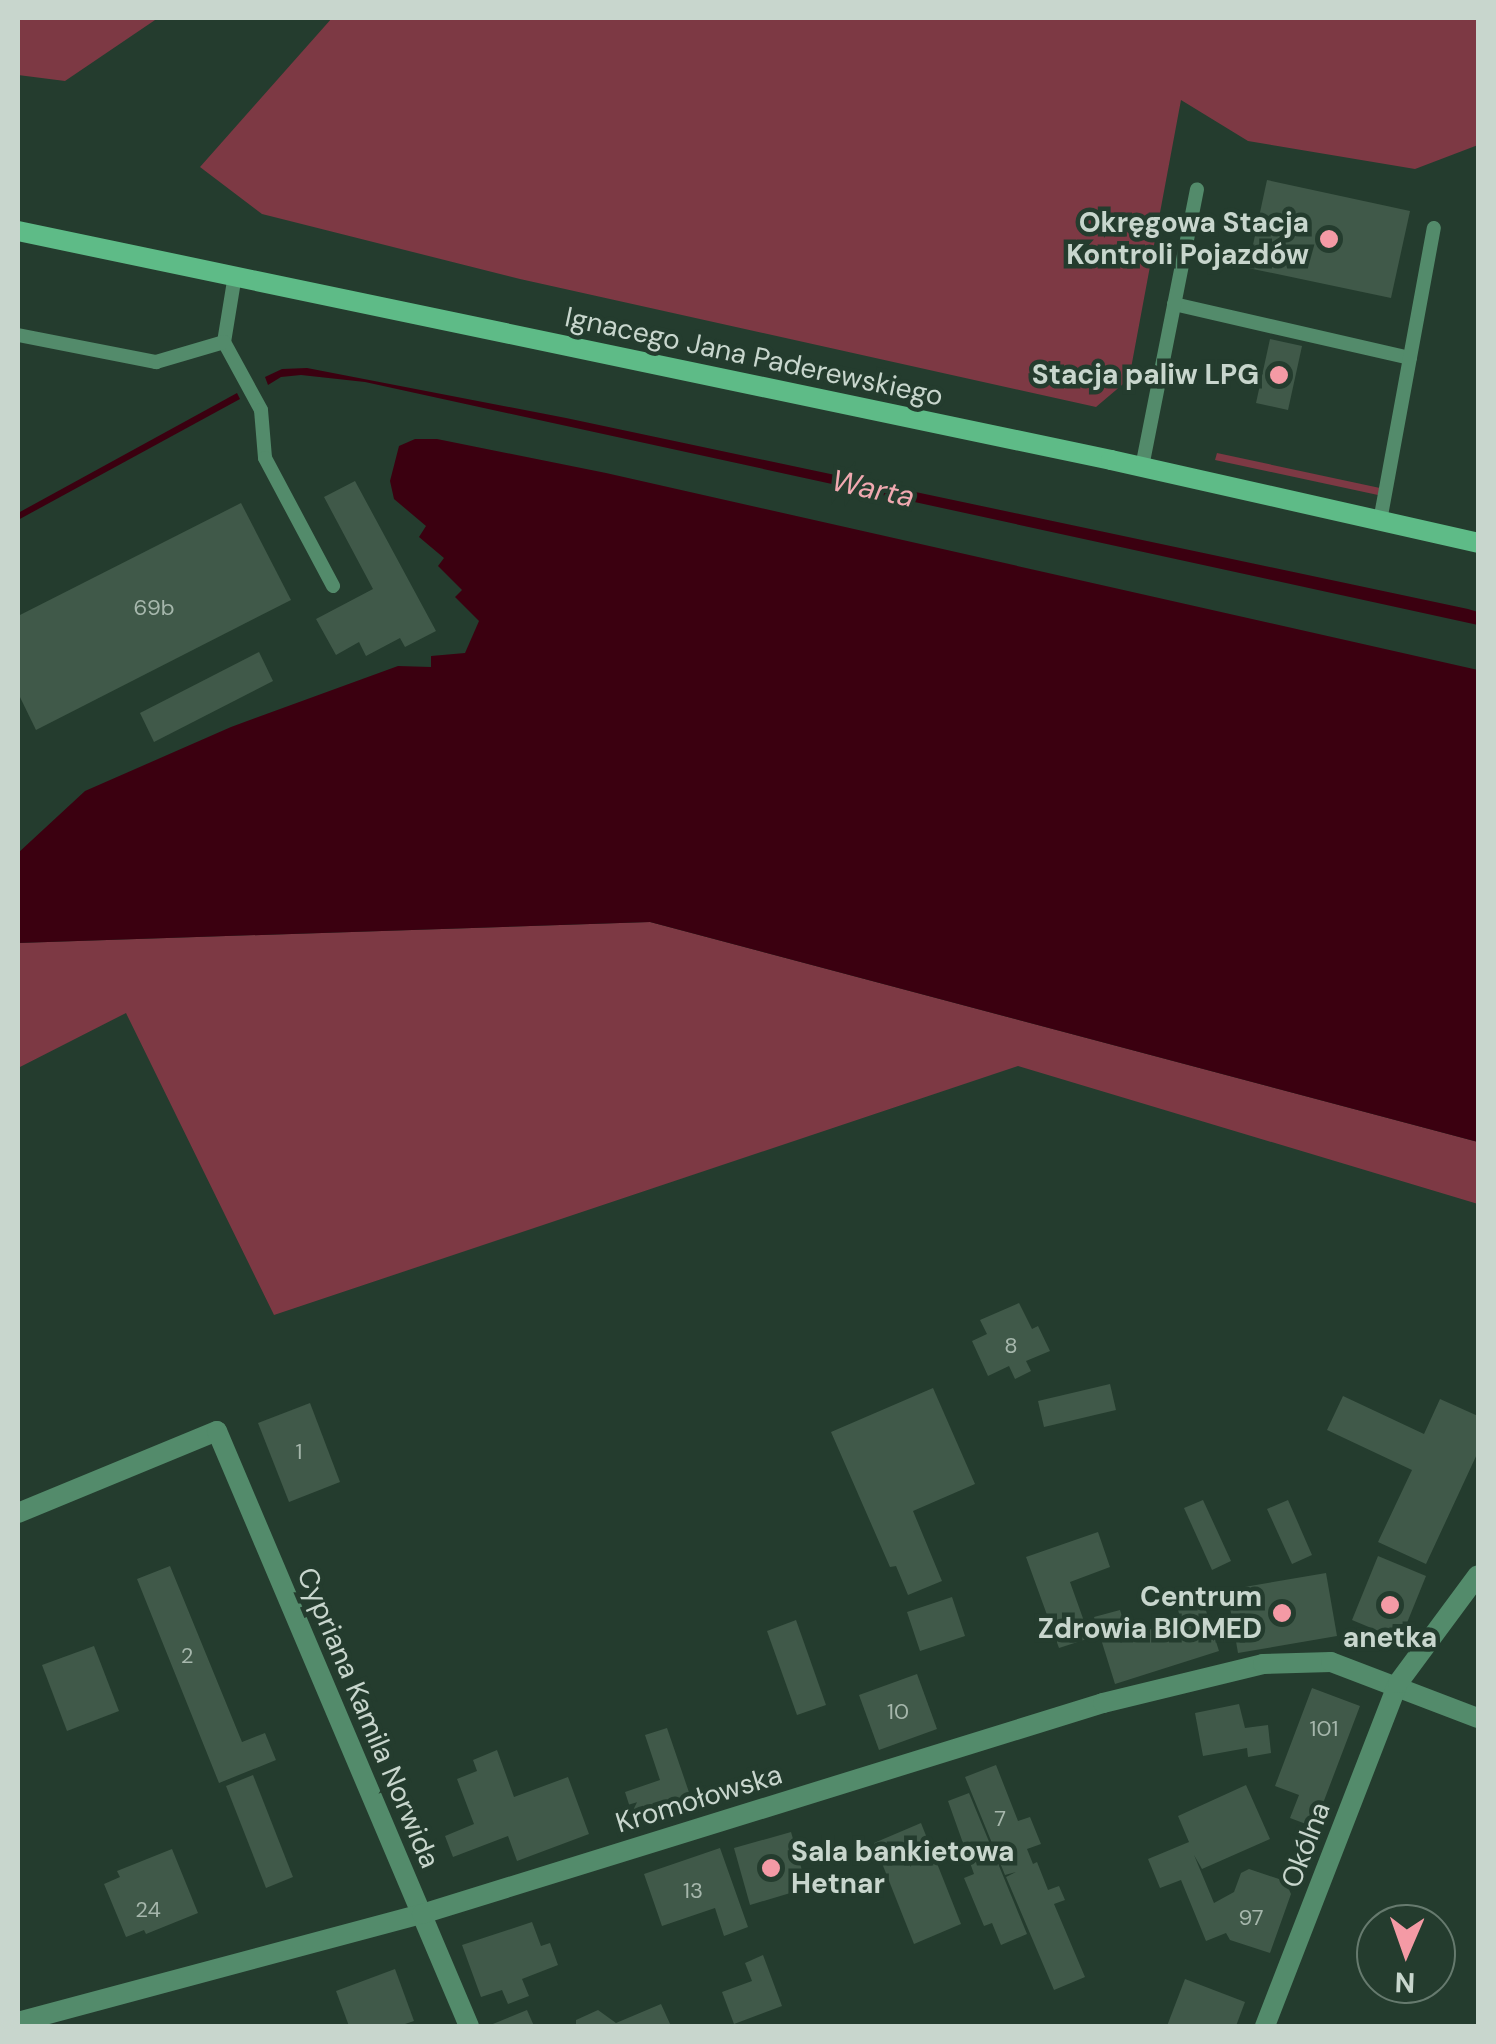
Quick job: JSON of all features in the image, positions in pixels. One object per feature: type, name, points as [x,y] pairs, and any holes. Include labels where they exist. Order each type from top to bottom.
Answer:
[{"type":"main road","name":"Ignacego Jana Paderewskiego","points":[[18,231],[1142,467],[1478,543]]},
{"type":"street","name":"Cypriana Kamila Norwida","points":[[18,1513],[216,1431],[468,2026]]},
{"type":"street","name":"Okólna","points":[[1265,2026],[1398,1684],[1478,1575]]},
{"type":"street","name":"Kromołowska","points":[[18,2022],[422,1914],[1182,1682],[1304,1661],[1332,1662],[1398,1684]]},
{"type":"street","points":[[1398,1684],[1478,1718]]},
{"type":"lane","points":[[1142,467],[1197,189]]},
{"type":"lane","points":[[1380,521],[1434,228]]},
{"type":"lane","points":[[234,275],[224,342],[261,410],[265,458],[333,586]]},
{"type":"lane","points":[[1174,304],[1410,358]]},
{"type":"lane","points":[[18,335],[156,362],[224,342]]},
{"type":"shaded area","points":[[18,18],[158,18],[65,81],[18,75]]},
{"type":"shaded area","points":[[332,18],[1478,18],[1478,145],[1415,169],[1248,141],[1181,100],[1129,379],[1096,407],[520,279],[262,214],[200,167]]},
{"type":"shaded area","points":[[1217,453],[1380,488],[1378,495],[1215,460]]},
{"type":"shaded area","points":[[650,922],[1478,1142],[1478,1204],[1018,1066],[274,1315],[126,1013],[18,1068],[18,943]]},
{"type":"water","name":"Warta","points":[[307,368],[566,418],[1468,609],[1478,612],[1478,625],[365,382],[301,375],[281,377],[268,385],[265,377],[282,369]]},
{"type":"water","points":[[237,393],[240,399],[18,520],[18,513]]},
{"type":"water","points":[[415,439],[437,439],[606,473],[1478,670],[1478,1142],[650,922],[18,943],[18,853],[85,791],[231,727],[398,666],[431,667],[431,656],[465,653],[479,621],[455,597],[462,590],[438,566],[444,558],[419,537],[426,526],[394,499],[390,481],[399,446]]},
{"type":"building","name":"Okręgowa Stacja Kontroli Pojazdów","points":[[1267,180],[1410,211],[1391,298],[1248,268]]},
{"type":"building","name":"Stacja paliw LPG","points":[[1270,339],[1302,346],[1288,410],[1256,403]]},
{"type":"building","points":[[355,481],[436,631],[405,647],[400,638],[366,656],[359,642],[336,655],[316,619],[373,589],[324,497]]},
{"type":"building","points":[[241,503],[291,600],[36,730],[18,693],[18,616]]},
{"type":"building","points":[[259,652],[273,681],[154,742],[140,713]]},
{"type":"building","points":[[1019,1303],[1032,1329],[1038,1326],[1050,1351],[1026,1361],[1031,1371],[1015,1379],[1009,1366],[988,1376],[972,1341],[987,1334],[980,1320]]},
{"type":"building","points":[[1110,1384],[1116,1410],[1044,1427],[1038,1401]]},
{"type":"building","points":[[933,1388],[975,1484],[913,1511],[942,1581],[908,1595],[896,1566],[890,1567],[831,1432]]},
{"type":"building","points":[[1343,1396],[1424,1434],[1440,1399],[1478,1416],[1478,1452],[1426,1564],[1378,1542],[1412,1470],[1327,1430]]},
{"type":"building","points":[[310,1403],[340,1482],[289,1502],[258,1423]]},
{"type":"building","points":[[1203,1500],[1231,1561],[1212,1570],[1184,1508]]},
{"type":"building","points":[[1288,1500],[1312,1555],[1292,1564],[1267,1509]]},
{"type":"building","points":[[1098,1532],[1110,1567],[1070,1582],[1090,1638],[1059,1648],[1026,1557]]},
{"type":"building","points":[[1378,1556],[1426,1576],[1400,1640],[1352,1620]]},
{"type":"building","points":[[170,1566],[242,1742],[265,1733],[276,1760],[219,1783],[137,1579]]},
{"type":"building","name":"Centrum Zdrowia BIOMED","points":[[1326,1573],[1337,1636],[1238,1653],[1227,1590]]},
{"type":"building","points":[[1200,1592],[1219,1651],[1115,1684],[1094,1617],[1120,1610],[1128,1636],[1181,1620],[1175,1600]]},
{"type":"building","points":[[952,1597],[965,1636],[920,1651],[907,1612]]},
{"type":"building","points":[[796,1620],[826,1705],[797,1715],[767,1631]]},
{"type":"building","points":[[94,1646],[119,1711],[67,1731],[42,1665]]},
{"type":"building","points":[[917,1674],[937,1729],[879,1750],[859,1695]]},
{"type":"building","points":[[1312,1688],[1360,1706],[1314,1827],[1290,1818],[1299,1795],[1275,1786]]},
{"type":"building","points":[[1239,1704],[1245,1728],[1268,1725],[1271,1753],[1248,1757],[1247,1748],[1203,1756],[1195,1713]]},
{"type":"building","points":[[667,1728],[693,1804],[635,1823],[625,1792],[660,1780],[645,1735]]},
{"type":"building","points":[[497,1750],[514,1797],[568,1777],[589,1834],[517,1861],[508,1836],[453,1857],[445,1836],[474,1824],[457,1779],[477,1771],[473,1760]]},
{"type":"building","points":[[996,1765],[1018,1821],[1030,1817],[1041,1844],[1027,1849],[1033,1864],[1037,1862],[1048,1890],[1059,1886],[1065,1900],[1054,1904],[1085,1977],[1054,1990],[1006,1877],[1016,1872],[1005,1875],[965,1777]]},
{"type":"building","points":[[253,1775],[293,1877],[266,1888],[226,1786]]},
{"type":"building","points":[[1246,1785],[1270,1839],[1202,1869],[1194,1855],[1214,1903],[1234,1892],[1241,1873],[1249,1869],[1285,1881],[1291,1894],[1270,1953],[1230,1940],[1226,1933],[1206,1941],[1181,1880],[1160,1888],[1148,1859],[1189,1842],[1178,1816]]},
{"type":"building","points":[[969,1793],[1027,1934],[1001,1945],[992,1923],[984,1926],[964,1878],[974,1874],[948,1801]]},
{"type":"building","points":[[921,1823],[961,1924],[914,1944],[874,1843]]},
{"type":"building","name":"Sala bankietowa Hetnar","points":[[791,1832],[807,1888],[750,1905],[734,1848]]},
{"type":"building","points":[[720,1848],[748,1927],[724,1936],[715,1908],[662,1926],[644,1874]]},
{"type":"building","points":[[172,1849],[198,1913],[146,1934],[144,1930],[126,1937],[104,1884],[120,1877],[117,1871]]},
{"type":"building","points":[[532,1922],[541,1946],[550,1943],[558,1965],[522,1979],[529,1996],[508,2004],[502,1990],[481,1997],[462,1945]]},
{"type":"building","points":[[763,1955],[782,2006],[734,2024],[722,1992],[752,1981],[745,1963]]},
{"type":"building","points":[[395,1969],[414,2021],[399,2026],[349,2026],[336,1991]]},
{"type":"building","points":[[1185,1979],[1245,2002],[1236,2026],[1167,2026]]},
{"type":"building","points":[[661,2004],[671,2026],[576,2026],[576,2020],[598,2010],[616,2023]]},
{"type":"building","points":[[527,2010],[534,2026],[488,2026]]},
{"type":"place","name":"Okręgowa Stacja Kontroli Pojazdów","points":[[1329,239]]},
{"type":"place","name":"Stacja paliw LPG","points":[[1279,375]]},
{"type":"place","name":"anetka","points":[[1390,1605]]},
{"type":"place","name":"Centrum Zdrowia BIOMED","points":[[1282,1613]]},
{"type":"place","name":"Sala bankietowa Hetnar","points":[[771,1868]]}]
